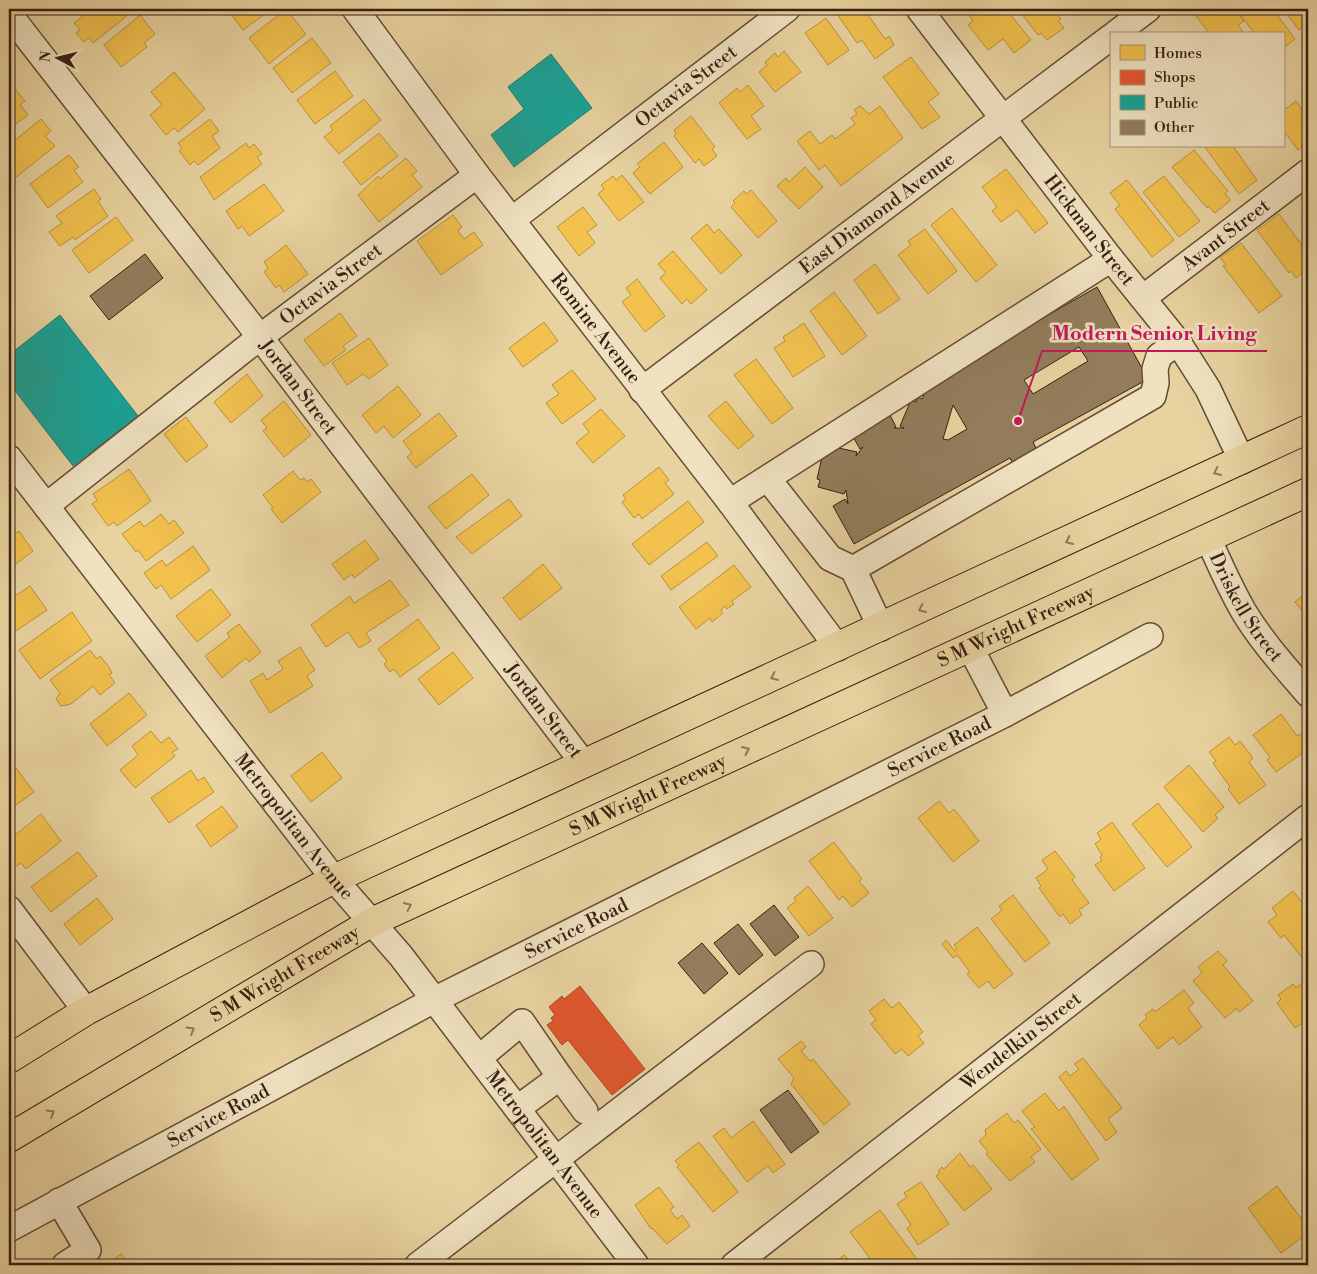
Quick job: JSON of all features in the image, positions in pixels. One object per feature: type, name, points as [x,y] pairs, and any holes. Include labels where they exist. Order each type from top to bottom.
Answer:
[{"type":"main road","points":[[9,1058],[86,1011],[334,879],[838,648],[1308,429]]},
{"type":"main road","name":"S M Wright Freeway","points":[[9,1138],[372,922],[1308,492]]},
{"type":"street","name":"Octavia Street","points":[[513,219],[787,9]]},
{"type":"street","name":"Hickman Street","points":[[919,9],[1178,342],[1208,389],[1242,461]]},
{"type":"street","points":[[1118,32],[1148,9]]},
{"type":"street","name":"Romine Avenue","points":[[364,12],[477,175],[513,219],[642,390],[730,502],[838,648]]},
{"type":"street","name":"Jordan Street","points":[[9,14],[260,337],[584,764]]},
{"type":"street","name":"East Diamond Avenue","points":[[642,390],[1110,38]]},
{"type":"street","name":"Avant Street","points":[[1143,298],[1308,172]]},
{"type":"street","name":"Octavia Street","points":[[46,506],[260,337],[477,175]]},
{"type":"street","points":[[730,502],[768,480],[1112,259]]},
{"type":"street","points":[[853,569],[1153,396],[1156,382],[1155,369],[1159,356],[1178,342]]},
{"type":"street","name":"Metropolitan Avenue","points":[[9,458],[334,879],[372,922],[518,1108],[636,1265]]},
{"type":"street","points":[[768,480],[830,558],[853,569],[881,628]]},
{"type":"street","name":"Driskell Street","points":[[1208,538],[1223,572],[1245,613],[1262,638],[1308,694]]},
{"type":"street","name":"Service Road","points":[[9,1228],[434,1000],[1005,714],[1150,636]]},
{"type":"street","points":[[970,647],[1005,714]]},
{"type":"street","name":"Wendelkin Street","points":[[734,1265],[1308,817]]},
{"type":"street","points":[[9,909],[86,1011]]},
{"type":"street","points":[[418,1265],[811,964]]},
{"type":"street","points":[[479,1058],[522,1022],[586,1111]]},
{"type":"street","points":[[518,1108],[560,1077]]},
{"type":"street","points":[[59,1202],[88,1250],[66,1265]]},
{"type":"building: Homes","points":[[92,9],[131,9],[133,11],[93,43],[89,38],[84,42],[76,33],[80,30],[74,23]]},
{"type":"building: Homes","points":[[227,9],[272,9],[243,30]]},
{"type":"building: Homes","points":[[286,9],[306,34],[269,64],[249,38]]},
{"type":"building: Homes","points":[[845,9],[864,9],[885,39],[889,36],[894,45],[875,59],[862,40],[857,43],[837,14]]},
{"type":"building: Homes","points":[[964,9],[1006,9],[1031,40],[1014,53],[1003,39],[988,50],[968,25],[973,21]]},
{"type":"building: Homes","points":[[1018,9],[1053,9],[1061,19],[1058,21],[1064,28],[1047,40],[1041,33],[1038,35]]},
{"type":"building: Homes","points":[[1206,9],[1223,9],[1227,14],[1235,9],[1244,21],[1238,25],[1243,32],[1208,32],[1196,16]]},
{"type":"building: Homes","points":[[1250,9],[1273,9],[1295,39],[1284,47],[1284,32],[1253,32],[1241,16]]},
{"type":"building: Homes","points":[[1283,9],[1308,9],[1308,23],[1299,30]]},
{"type":"building: Homes","points":[[140,15],[155,34],[144,43],[147,47],[121,67],[104,45]]},
{"type":"building: Homes","points":[[826,18],[849,50],[828,65],[805,33]]},
{"type":"building: Homes","points":[[312,38],[331,63],[292,93],[273,68]]},
{"type":"building: Homes","points":[[784,51],[801,72],[775,92],[759,72],[767,65],[765,62],[775,53],[778,57]]},
{"type":"building: Homes","points":[[911,57],[939,94],[928,102],[940,117],[922,129],[883,77]]},
{"type":"building: Homes","points":[[335,71],[353,96],[315,124],[297,100]]},
{"type":"building: Homes","points":[[174,72],[205,109],[178,132],[174,128],[166,135],[150,115],[162,105],[151,92]]},
{"type":"building: Homes","points":[[748,85],[764,106],[751,116],[761,129],[747,139],[719,103],[737,88],[740,92]]},
{"type":"building: Homes","points":[[16,90],[25,101],[20,105],[28,115],[9,129],[9,95]]},
{"type":"building: Homes","points":[[364,99],[381,120],[339,154],[324,137],[333,130],[330,126]]},
{"type":"building: Homes","points":[[1296,101],[1308,117],[1308,142],[1298,150],[1284,131],[1284,110]]},
{"type":"building: Homes","points":[[860,106],[869,114],[880,106],[903,138],[841,186],[825,165],[819,170],[797,141],[810,131],[820,144],[832,135],[835,139],[855,124],[851,118],[857,114],[854,110]]},
{"type":"building: Homes","points":[[691,116],[715,147],[712,149],[717,156],[704,166],[699,159],[695,163],[674,136],[676,134],[674,130]]},
{"type":"building: Homes","points":[[41,119],[51,131],[45,136],[55,146],[9,183],[9,145]]},
{"type":"building: Homes","points":[[210,119],[219,131],[212,136],[220,148],[198,165],[194,161],[190,165],[179,151],[182,148],[178,143]]},
{"type":"building: Homes","points":[[379,133],[398,156],[361,185],[343,162]]},
{"type":"building: Homes","points":[[664,142],[683,167],[650,194],[633,173],[640,167],[637,164]]},
{"type":"building: Homes","points":[[246,143],[249,148],[254,144],[262,154],[257,157],[262,164],[214,200],[200,177]]},
{"type":"building: Homes","points":[[1206,148],[1234,148],[1257,180],[1239,194]]},
{"type":"building: Homes","points":[[1194,150],[1228,191],[1225,194],[1231,200],[1215,213],[1208,206],[1207,208],[1172,167]]},
{"type":"building: Homes","points":[[69,155],[79,167],[74,170],[83,182],[48,208],[30,184]]},
{"type":"building: Homes","points":[[406,158],[417,171],[412,175],[422,187],[379,222],[358,195],[378,176],[380,179]]},
{"type":"building: Homes","points":[[805,167],[823,187],[799,209],[777,186],[786,178],[789,182]]},
{"type":"building: Homes","points":[[1006,169],[1048,223],[1035,233],[1017,210],[1001,222],[992,211],[997,207],[982,187]]},
{"type":"building: Homes","points":[[622,175],[644,202],[619,221],[598,194],[604,189],[601,185],[613,176],[616,180]]},
{"type":"building: Homes","points":[[1164,176],[1200,221],[1179,237],[1143,192]]},
{"type":"building: Homes","points":[[1127,180],[1174,240],[1152,257],[1115,209],[1120,205],[1110,193]]},
{"type":"building: Homes","points":[[264,184],[284,211],[249,236],[242,226],[238,229],[226,211]]},
{"type":"building: Homes","points":[[94,189],[101,199],[98,201],[108,216],[75,240],[73,237],[60,246],[49,232],[62,223],[56,216]]},
{"type":"building: Homes","points":[[751,190],[777,221],[758,238],[731,207],[735,203],[733,201],[744,191],[746,194]]},
{"type":"building: Homes","points":[[583,207],[597,225],[587,232],[595,243],[579,256],[557,227]]},
{"type":"building: Homes","points":[[952,208],[997,265],[976,282],[931,225]]},
{"type":"building: Homes","points":[[1279,214],[1308,253],[1308,269],[1296,278],[1291,271],[1289,273],[1257,230]]},
{"type":"building: Homes","points":[[453,215],[462,227],[458,231],[464,239],[474,232],[483,245],[441,275],[417,241]]},
{"type":"building: Homes","points":[[116,217],[133,240],[89,273],[72,250]]},
{"type":"building: Homes","points":[[707,224],[714,233],[719,229],[742,255],[721,274],[691,238]]},
{"type":"building: Homes","points":[[925,229],[957,271],[928,294],[898,255],[911,245],[908,241]]},
{"type":"building: Homes","points":[[1241,243],[1282,296],[1259,313],[1223,266],[1226,265],[1220,258]]},
{"type":"building: Homes","points":[[286,245],[308,274],[284,292],[279,285],[276,288],[264,272],[268,268],[264,262]]},
{"type":"building: Homes","points":[[673,251],[707,290],[691,304],[687,299],[682,304],[660,278],[666,273],[658,264]]},
{"type":"building: Homes","points":[[875,264],[900,299],[878,314],[854,280]]},
{"type":"building: Homes","points":[[637,279],[665,316],[645,332],[622,302],[631,295],[626,288]]},
{"type":"building: Homes","points":[[834,292],[867,336],[842,355],[810,311]]},
{"type":"building: Homes","points":[[340,313],[357,336],[343,346],[346,350],[324,366],[304,340]]},
{"type":"building: Homes","points":[[544,322],[558,341],[523,367],[509,348]]},
{"type":"building: Homes","points":[[804,323],[825,356],[793,377],[774,348],[785,341],[783,337]]},
{"type":"building: Homes","points":[[369,338],[388,365],[369,379],[363,374],[347,385],[332,363]]},
{"type":"building: Homes","points":[[756,359],[793,408],[772,424],[734,375]]},
{"type":"building: Homes","points":[[572,370],[596,399],[562,424],[546,403],[559,394],[552,385]]},
{"type":"building: Homes","points":[[247,374],[263,396],[231,423],[214,402]]},
{"type":"building: Homes","points":[[398,386],[421,415],[393,438],[384,426],[376,433],[362,415]]},
{"type":"building: Homes","points":[[284,401],[311,435],[284,457],[263,431],[267,428],[261,420]]},
{"type":"building: Homes","points":[[726,401],[754,436],[738,449],[708,416]]},
{"type":"building: Homes","points":[[601,409],[625,436],[593,463],[576,443],[589,432],[583,424]]},
{"type":"building: Homes","points":[[439,413],[457,436],[416,468],[407,457],[412,453],[403,441]]},
{"type":"building: Homes","points":[[186,417],[208,446],[186,462],[164,434]]},
{"type":"building: Homes","points":[[659,467],[669,480],[665,483],[674,494],[642,519],[639,514],[634,518],[622,502],[626,499],[623,495]]},
{"type":"building: Homes","points":[[129,469],[151,501],[117,526],[114,522],[108,526],[92,504],[97,500],[93,494]]},
{"type":"building: Homes","points":[[293,471],[300,480],[304,478],[307,482],[311,479],[321,492],[282,523],[263,495]]},
{"type":"building: Homes","points":[[472,474],[489,495],[446,529],[428,507]]},
{"type":"building: Homes","points":[[509,499],[522,516],[472,554],[456,537]]},
{"type":"building: Homes","points":[[688,501],[704,522],[649,565],[632,544]]},
{"type":"building: Homes","points":[[161,514],[169,524],[174,520],[184,533],[146,561],[122,534],[140,521],[144,527]]},
{"type":"building: Homes","points":[[19,531],[33,551],[9,569],[9,538]]},
{"type":"building: Homes","points":[[365,540],[379,559],[354,578],[352,574],[344,580],[332,564]]},
{"type":"building: Homes","points":[[707,542],[718,556],[671,590],[661,576]]},
{"type":"building: Homes","points":[[193,546],[210,570],[171,599],[161,585],[156,589],[144,573],[162,560],[166,566]]},
{"type":"building: Homes","points":[[543,564],[562,588],[520,620],[503,598]]},
{"type":"building: Homes","points":[[734,565],[751,587],[732,601],[734,604],[727,609],[725,606],[721,610],[723,613],[712,622],[710,618],[696,629],[679,607]]},
{"type":"building: Homes","points":[[390,580],[409,605],[366,633],[371,641],[359,648],[348,632],[326,647],[311,625],[350,596],[354,603]]},
{"type":"building: Homes","points":[[30,586],[47,610],[13,633],[9,626],[9,600]]},
{"type":"building: Homes","points":[[211,589],[231,615],[197,642],[176,616]]},
{"type":"building: Homes","points":[[1308,591],[1308,616],[1307,617],[1295,602]]},
{"type":"building: Homes","points":[[72,612],[92,641],[40,679],[19,650]]},
{"type":"building: Homes","points":[[418,619],[440,648],[400,677],[394,669],[390,672],[384,664],[387,661],[378,649]]},
{"type":"building: Homes","points":[[239,624],[261,652],[249,662],[246,658],[222,678],[205,656],[230,637],[227,633]]},
{"type":"building: Homes","points":[[300,647],[315,670],[307,676],[313,686],[270,713],[250,681],[263,673],[267,680],[283,669],[278,661]]},
{"type":"building: Homes","points":[[90,650],[97,659],[100,656],[109,667],[112,673],[109,675],[115,683],[100,695],[93,686],[71,704],[61,706],[56,699],[60,693],[50,680]]},
{"type":"building: Homes","points":[[453,652],[473,678],[439,705],[418,679]]},
{"type":"building: Homes","points":[[129,693],[147,715],[107,746],[90,724]]},
{"type":"building: Homes","points":[[1281,714],[1297,736],[1300,734],[1308,745],[1308,749],[1276,772],[1267,760],[1270,757],[1253,735]]},
{"type":"building: Homes","points":[[151,731],[161,743],[169,737],[178,749],[172,752],[175,756],[135,788],[120,770],[138,755],[132,746]]},
{"type":"building: Homes","points":[[1229,737],[1235,745],[1240,741],[1253,758],[1249,762],[1266,785],[1239,804],[1228,789],[1230,787],[1213,763],[1216,761],[1209,752]]},
{"type":"building: Homes","points":[[322,752],[342,778],[311,802],[291,776]]},
{"type":"building: Homes","points":[[1189,765],[1224,807],[1215,815],[1218,818],[1203,832],[1164,787]]},
{"type":"building: Homes","points":[[16,768],[34,792],[9,810],[9,773]]},
{"type":"building: Homes","points":[[191,770],[198,781],[204,777],[214,792],[169,823],[151,798]]},
{"type":"building: Homes","points":[[939,801],[949,813],[954,809],[979,841],[953,862],[918,818]]},
{"type":"building: Homes","points":[[1158,803],[1192,847],[1167,867],[1132,824]]},
{"type":"building: Homes","points":[[222,806],[238,827],[211,847],[196,825]]},
{"type":"building: Homes","points":[[41,814],[61,841],[26,869],[21,863],[15,867],[9,858],[9,840]]},
{"type":"building: Homes","points":[[1112,822],[1145,868],[1114,891],[1095,865],[1102,860],[1100,857],[1102,855],[1095,844],[1101,839],[1097,833]]},
{"type":"building: Homes","points":[[834,842],[862,879],[859,881],[869,893],[852,907],[843,896],[839,900],[809,861]]},
{"type":"building: Homes","points":[[1055,851],[1075,877],[1072,880],[1089,903],[1079,910],[1082,915],[1070,924],[1063,914],[1060,917],[1039,888],[1041,886],[1036,878],[1048,869],[1042,860]]},
{"type":"building: Homes","points":[[78,852],[97,876],[51,912],[31,887]]},
{"type":"building: Homes","points":[[808,886],[833,918],[809,936],[787,908],[796,901],[794,898]]},
{"type":"building: Homes","points":[[1293,891],[1308,910],[1308,955],[1303,959],[1284,935],[1281,938],[1268,922],[1277,915],[1272,908]]},
{"type":"building: Homes","points":[[1013,895],[1050,943],[1025,962],[991,919],[1002,910],[999,906]]},
{"type":"building: Homes","points":[[97,898],[113,919],[80,945],[64,924]]},
{"type":"building: Homes","points":[[977,927],[1013,974],[994,989],[988,981],[979,988],[967,974],[970,972],[957,955],[953,958],[942,944],[946,940],[955,951],[957,949],[954,945]]},
{"type":"building: Homes","points":[[1218,951],[1227,961],[1223,965],[1253,1001],[1239,1012],[1237,1008],[1225,1018],[1193,981],[1202,973],[1198,967]]},
{"type":"building: Homes","points":[[1302,983],[1308,992],[1308,1019],[1295,1028],[1277,1003],[1281,999],[1278,995],[1293,984],[1296,988]]},
{"type":"building: Homes","points":[[1184,990],[1194,1003],[1188,1008],[1202,1027],[1179,1045],[1173,1037],[1158,1049],[1139,1025],[1147,1018],[1145,1015],[1153,1009],[1155,1012]]},
{"type":"building: Homes","points":[[884,999],[892,1008],[899,1002],[923,1032],[918,1036],[924,1043],[908,1056],[902,1049],[895,1054],[871,1024],[876,1020],[869,1011]]},
{"type":"building: Homes","points":[[801,1041],[806,1047],[801,1051],[810,1061],[813,1059],[850,1104],[824,1125],[791,1084],[794,1078],[778,1059]]},
{"type":"building: Homes","points":[[1083,1058],[1122,1108],[1108,1119],[1117,1132],[1106,1141],[1059,1077],[1066,1071],[1070,1076],[1079,1069],[1074,1064]]},
{"type":"building: Homes","points":[[1045,1093],[1059,1111],[1064,1106],[1099,1159],[1072,1180],[1031,1129],[1035,1127],[1022,1111]]},
{"type":"building: Homes","points":[[1007,1113],[1014,1123],[1018,1120],[1041,1149],[1031,1157],[1035,1162],[1010,1181],[986,1154],[988,1152],[979,1141],[986,1135],[985,1130]]},
{"type":"building: Homes","points":[[753,1121],[785,1164],[773,1173],[768,1166],[747,1182],[713,1136],[724,1128],[731,1138]]},
{"type":"building: Homes","points":[[699,1142],[738,1192],[713,1212],[677,1167],[679,1165],[675,1161]]},
{"type":"building: Homes","points":[[960,1153],[970,1167],[973,1165],[992,1189],[964,1211],[936,1176],[940,1173],[938,1171],[942,1167],[944,1169]]},
{"type":"building: Homes","points":[[921,1182],[949,1224],[918,1245],[907,1228],[911,1225],[897,1204],[907,1197],[904,1193]]},
{"type":"building: Homes","points":[[1277,1186],[1308,1228],[1308,1233],[1281,1253],[1248,1208]]},
{"type":"building: Homes","points":[[659,1187],[674,1207],[670,1210],[677,1219],[682,1215],[690,1226],[667,1244],[651,1229],[635,1205]]},
{"type":"building: Homes","points":[[880,1210],[917,1259],[909,1265],[875,1265],[850,1232]]},
{"type":"building: Homes","points":[[121,1254],[130,1265],[107,1265]]},
{"type":"building: Homes","points":[[844,1255],[854,1265],[831,1265]]},
{"type":"building: Shops","points":[[580,986],[645,1069],[612,1095],[568,1040],[562,1045],[547,1025],[553,1021],[551,1018],[555,1015],[549,1007],[562,996],[564,999]]},
{"type":"building: Public","points":[[551,54],[592,108],[514,167],[491,135],[524,109],[508,87]]},
{"type":"building: Public","points":[[60,315],[138,416],[73,466],[9,383],[9,355]]},
{"type":"building: Other","points":[[145,254],[163,278],[109,320],[90,296]]},
{"type":"building: Other","points":[[1097,287],[1148,379],[1033,442],[1041,458],[1017,471],[1010,458],[854,544],[833,506],[845,499],[848,504],[846,490],[844,494],[818,487],[820,480],[817,479],[823,453],[829,454],[834,447],[857,452],[856,456],[863,447],[860,449],[852,435],[890,415],[896,427],[894,428],[904,428],[900,426],[911,400],[916,402],[918,397],[922,399],[926,390],[997,348],[996,345]],"holes":[[[1079,347],[1088,361],[1033,394],[1024,380]],[[953,405],[967,429],[948,440],[943,439]]]},
{"type":"building: Other","points":[[774,905],[799,937],[775,956],[750,924]]},
{"type":"building: Other","points":[[738,924],[763,955],[739,975],[714,943]]},
{"type":"building: Other","points":[[702,943],[728,973],[704,994],[678,963]]},
{"type":"building: Other","points":[[788,1090],[819,1132],[791,1153],[760,1110]]},
{"type":"place","name":"Modern Senior Living","points":[[1018,421]]}]
